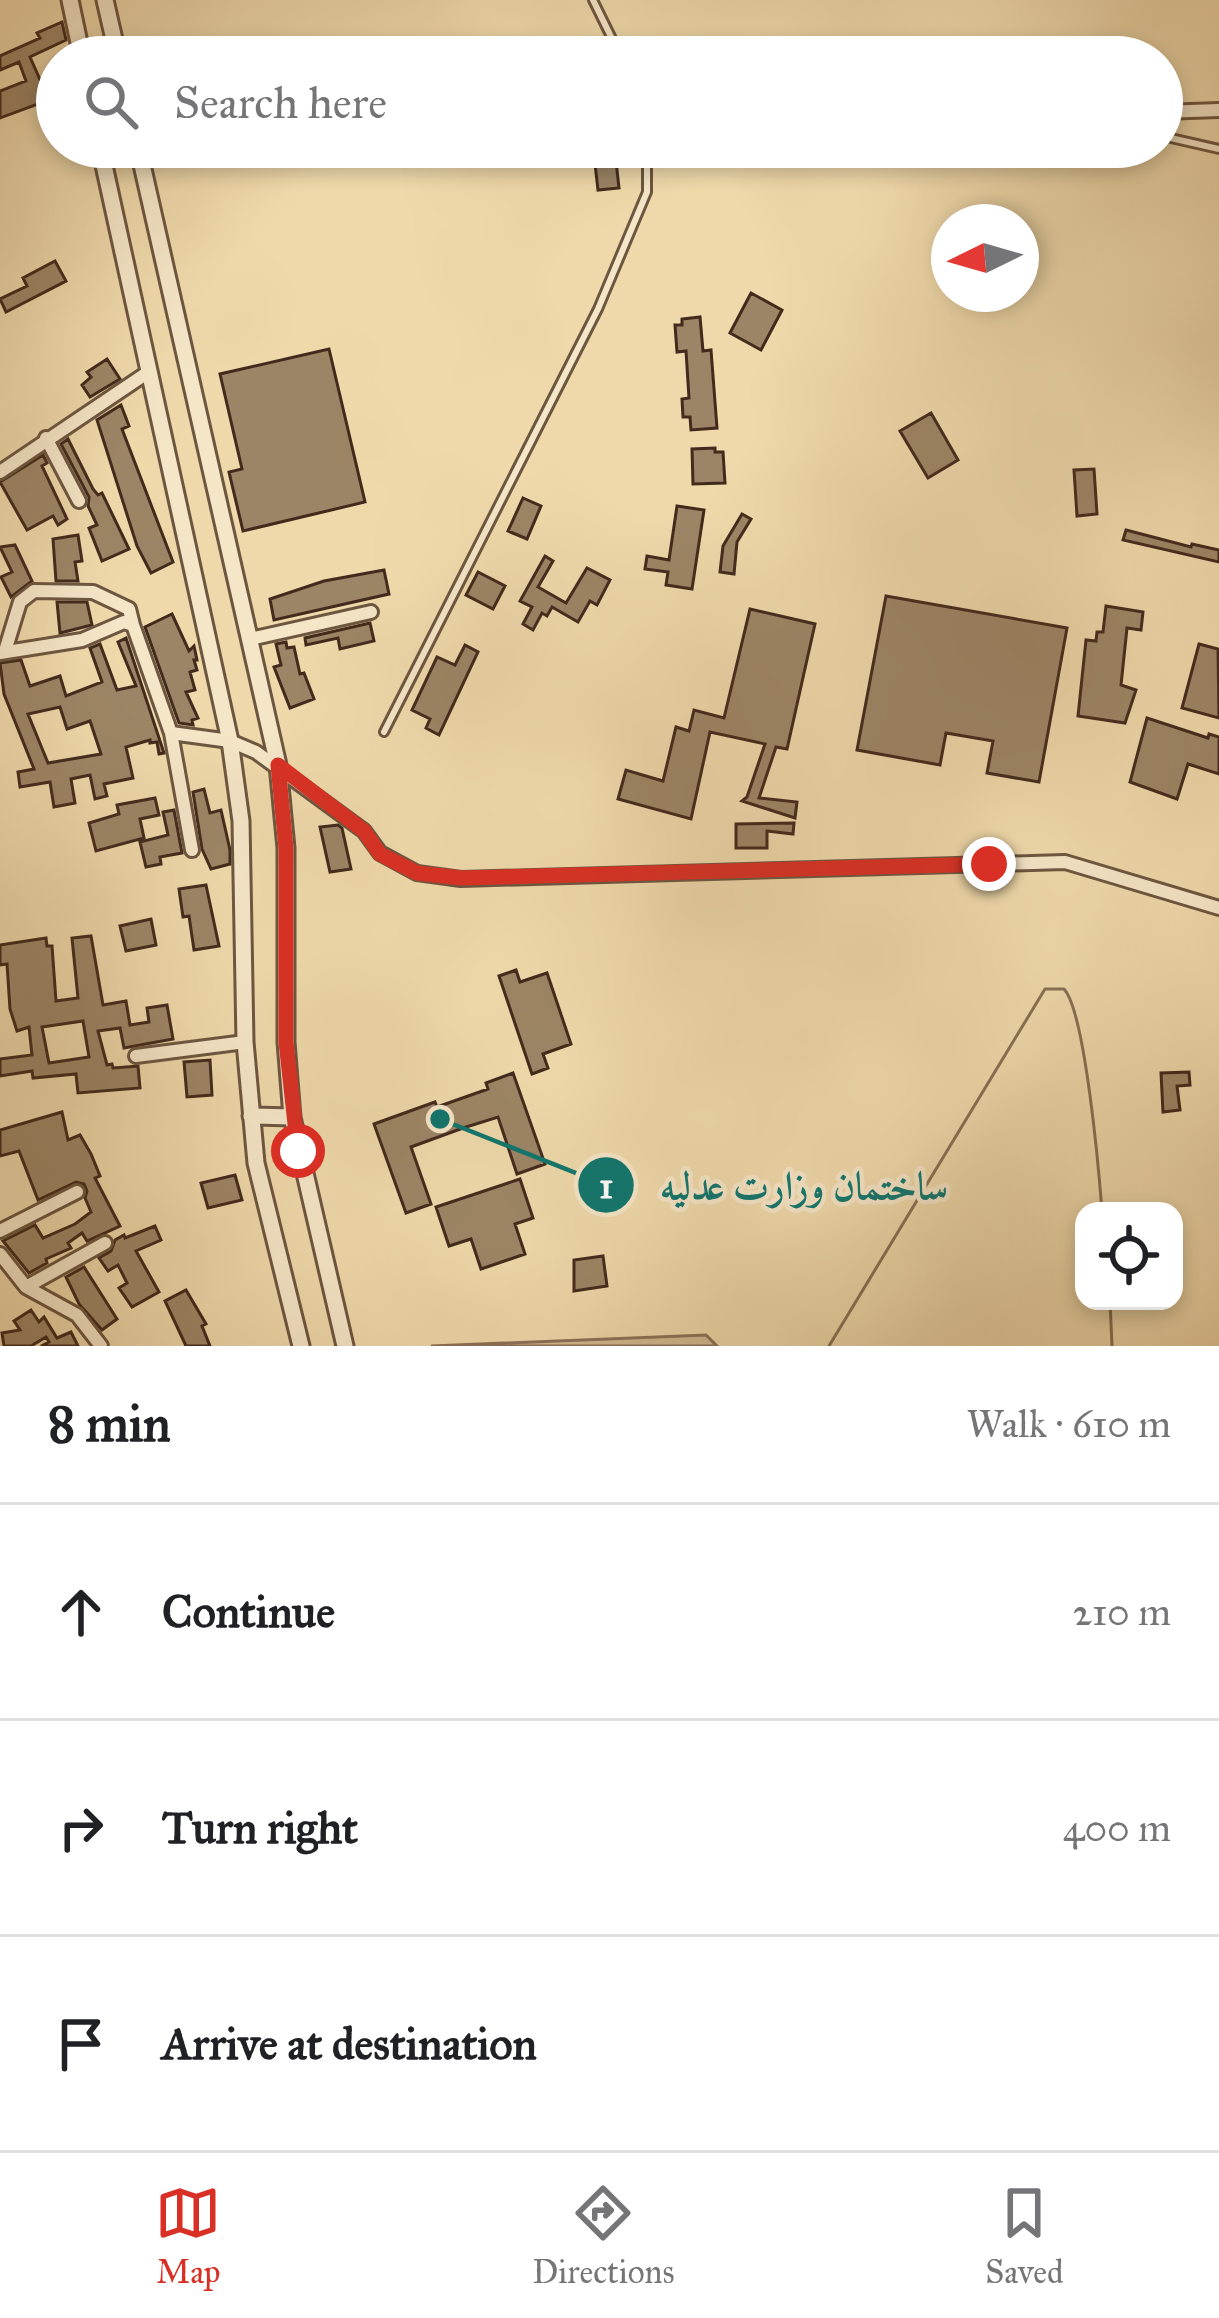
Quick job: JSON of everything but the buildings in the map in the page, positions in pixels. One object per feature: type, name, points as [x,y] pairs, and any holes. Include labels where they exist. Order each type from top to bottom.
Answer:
[{"type":"street","points":[[70,0],[78,36]]},
{"type":"street","points":[[105,0],[113,36]]},
{"type":"street","points":[[1183,111],[1219,110]]},
{"type":"street","points":[[104,168],[230,741],[241,820],[245,1042],[256,1163],[301,1346]]},
{"type":"street","points":[[143,168],[278,765],[286,848],[286,1042],[292,1117],[346,1346]]},
{"type":"street","points":[[0,472],[148,373]]},
{"type":"street","points":[[46,438],[79,501]]},
{"type":"street","points":[[133,625],[124,622],[82,640],[3,652],[20,602],[34,591],[93,592],[128,609],[171,733],[191,850]]},
{"type":"street","points":[[250,639],[370,612]]},
{"type":"street","points":[[171,733],[230,741],[278,765],[364,831],[380,854],[417,873],[461,878],[1065,862],[1219,908]]},
{"type":"street","points":[[136,1056],[245,1042]]},
{"type":"street","points":[[251,1116],[292,1117]]},
{"type":"street","points":[[0,1231],[77,1192]]},
{"type":"street","points":[[26,1287],[105,1243]]},
{"type":"street","points":[[0,1254],[26,1287],[77,1315],[101,1346]]},
{"type":"lane","points":[[592,0],[610,36]]},
{"type":"lane","points":[[1183,141],[1219,149]]},
{"type":"lane","points":[[384,732],[598,309],[647,192],[646,168]]},
{"type":"shaded area","points":[[706,1335],[717,1346],[431,1346]]},
{"type":"waterway","points":[[829,1346],[1045,989],[1064,989],[1072,1003],[1090,1094],[1101,1202]]},
{"type":"waterway","points":[[1110,1310],[1112,1346]]},
{"type":"place","name":"ساختمان وزارت عدلیه","points":[[440,1119]]},
{"type":"route","points":[[298,1151],[286,1042],[286,848],[278,765],[364,831],[380,854],[417,873],[461,878],[989,864]]}]
